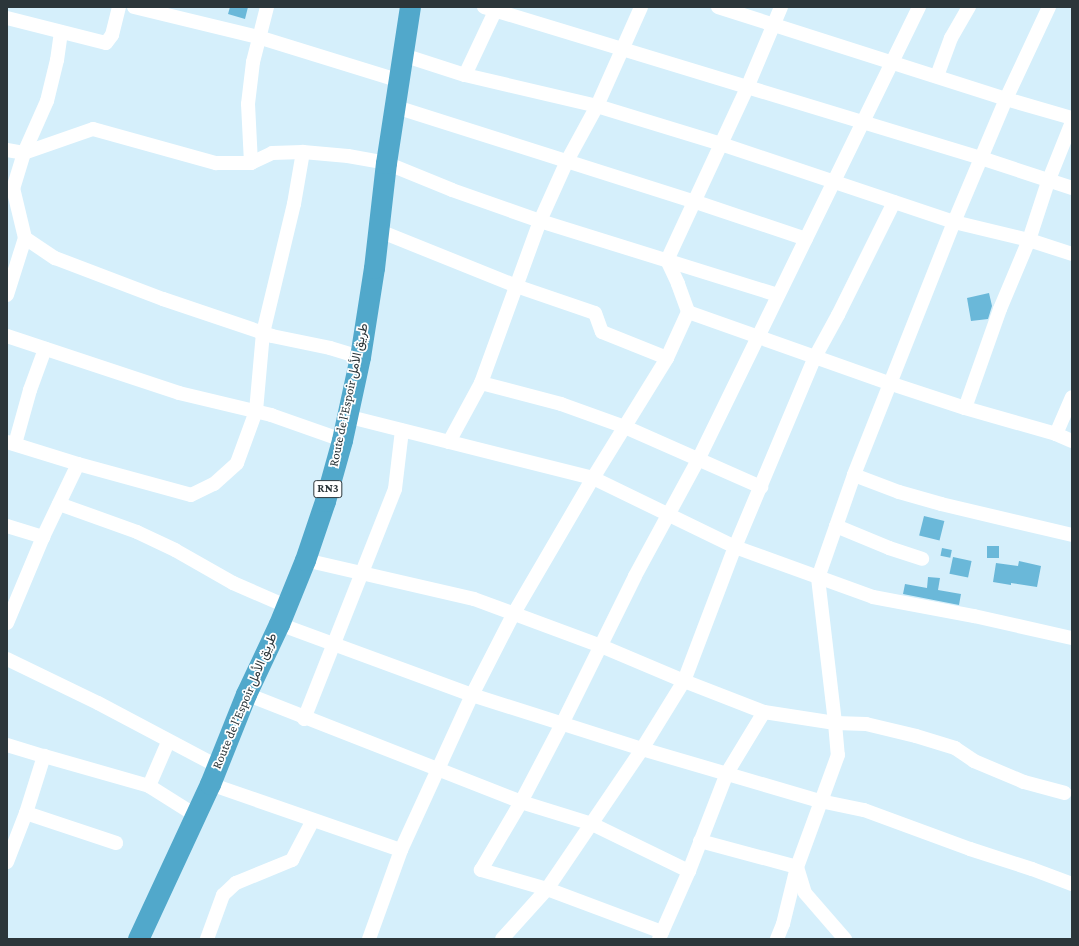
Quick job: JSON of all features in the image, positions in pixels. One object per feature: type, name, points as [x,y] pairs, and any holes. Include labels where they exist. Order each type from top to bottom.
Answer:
[{"type":"highway","name":"Route de l’Espoir طريق الأمل","points":[[138,939],[213,775],[246,694],[282,615],[305,560],[325,501],[342,440],[360,357],[374,268],[377,230],[386,163],[400,82],[410,7]]},
{"type":"street","points":[[7,18],[106,43],[112,35],[119,7]]},
{"type":"street","points":[[134,7],[258,37],[400,82]]},
{"type":"street","points":[[251,163],[248,104],[253,62],[258,37],[267,7]]},
{"type":"street","points":[[449,442],[481,383],[540,221],[567,162],[597,106],[641,7]]},
{"type":"street","points":[[370,939],[401,850],[439,771],[472,695],[514,613],[593,478],[667,358],[688,312],[678,284],[667,260],[693,201],[721,144],[772,24],[781,7]]},
{"type":"street","points":[[764,712],[727,773],[689,871],[661,935],[547,889],[481,870],[521,802],[562,724],[635,576],[698,460],[778,294],[835,181],[891,61],[919,7]]},
{"type":"street","points":[[937,76],[951,38],[969,7]]},
{"type":"street","points":[[777,939],[783,924],[798,867],[820,801],[838,755],[818,578],[854,475],[889,383],[954,222],[1006,99],[1049,7]]},
{"type":"street","points":[[465,75],[492,8],[622,50],[980,158],[1048,182],[1072,188]]},
{"type":"street","points":[[722,8],[1006,99],[1072,118]]},
{"type":"street","points":[[7,295],[25,238],[13,188],[24,152],[46,101],[57,60],[61,32]]},
{"type":"street","points":[[403,55],[465,75],[597,106],[835,181],[954,222],[1029,240],[1072,254]]},
{"type":"street","points":[[396,107],[693,201],[806,239]]},
{"type":"street","points":[[965,408],[1000,309],[1029,240],[1048,182],[1072,122]]},
{"type":"street","points":[[7,150],[24,152],[93,129],[216,162],[251,163],[272,153],[303,152],[348,156],[386,163],[452,190],[540,221],[778,294]]},
{"type":"street","points":[[45,348],[11,443],[78,464],[191,495],[214,484],[237,463],[256,411],[263,333],[289,227],[303,152]]},
{"type":"street","points":[[502,939],[547,889],[642,749],[684,681],[735,547],[815,357],[838,316],[894,202]]},
{"type":"street","points":[[377,230],[516,286],[595,313],[602,332],[667,358]]},
{"type":"street","points":[[25,238],[55,258],[163,299],[263,333],[330,348],[360,357]]},
{"type":"street","points":[[688,312],[889,383],[965,408],[1056,434],[1072,441]]},
{"type":"street","points":[[7,336],[179,394],[256,411],[342,440]]},
{"type":"street","points":[[481,383],[561,404],[625,427],[761,487]]},
{"type":"street","points":[[1056,434],[1072,397]]},
{"type":"street","points":[[346,416],[593,478],[735,547],[873,597],[974,616],[1072,638]]},
{"type":"street","points":[[304,719],[335,644],[395,489],[402,430]]},
{"type":"street","points":[[7,623],[13,593],[43,537],[78,464]]},
{"type":"street","points":[[854,475],[870,482],[934,502],[1072,535]]},
{"type":"street","points":[[59,504],[137,532],[175,550],[233,583],[282,615],[335,644],[472,695],[642,749],[820,801],[864,810],[970,850],[1032,869],[1072,884]]},
{"type":"street","points":[[7,526],[43,537]]},
{"type":"street","points":[[836,526],[889,548],[922,559]]},
{"type":"street","points":[[305,560],[474,599],[601,646],[684,681],[764,712],[835,723],[866,724],[916,736],[955,748],[974,761],[1024,782],[1065,793]]},
{"type":"street","points":[[7,658],[98,703],[168,742],[213,775],[313,820],[401,850]]},
{"type":"street","points":[[246,694],[304,719],[521,802],[592,824],[689,871]]},
{"type":"street","points":[[148,786],[168,742]]},
{"type":"street","points":[[7,745],[148,786],[195,815]]},
{"type":"street","points":[[7,862],[26,813],[44,756]]},
{"type":"street","points":[[26,813],[116,843]]},
{"type":"street","points":[[207,939],[223,895],[236,883],[292,860],[313,820]]},
{"type":"street","points":[[700,841],[798,867]]},
{"type":"street","points":[[798,867],[805,893],[845,939]]},
{"type":"building","points":[[230,7],[248,7],[245,19],[228,14]]},
{"type":"building","points":[[989,293],[992,306],[988,319],[971,321],[967,298]]},
{"type":"building","points":[[924,516],[944,521],[940,540],[919,535]]},
{"type":"building","points":[[987,546],[999,546],[999,558],[987,558]]},
{"type":"building","points":[[942,548],[952,550],[950,558],[940,556]]},
{"type":"building","points":[[953,557],[972,561],[968,578],[949,574]]},
{"type":"building","points":[[1019,561],[1041,566],[1037,587],[993,582],[996,563],[1018,566]]},
{"type":"building","points":[[928,577],[940,578],[938,590],[961,594],[959,605],[903,594],[905,584],[927,588]]}]
